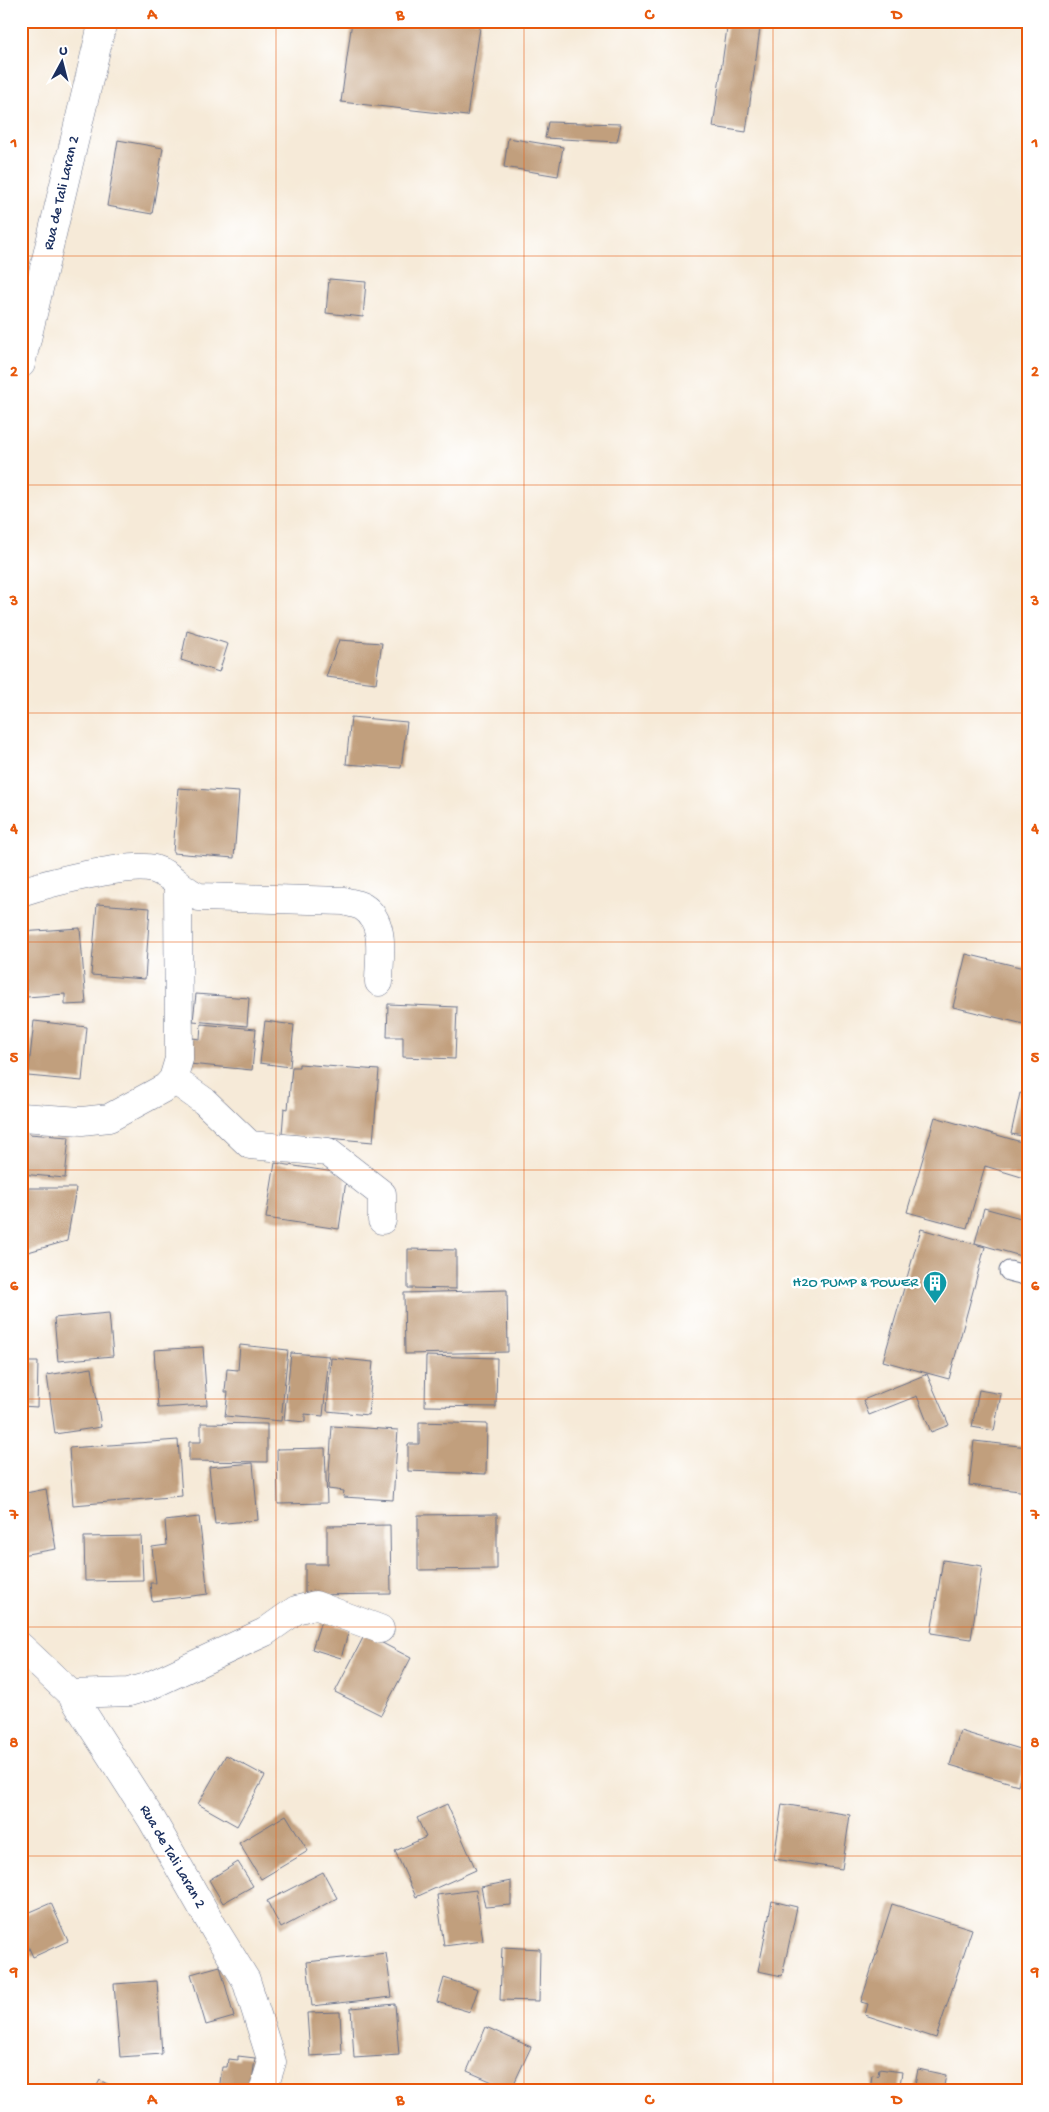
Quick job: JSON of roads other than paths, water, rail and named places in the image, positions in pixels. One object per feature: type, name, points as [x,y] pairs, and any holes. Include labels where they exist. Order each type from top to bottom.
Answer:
[{"type":"street","name":"Rua de Tali Laran 2","points":[[21,364],[103,21]]},
{"type":"street","points":[[21,892],[54,881],[134,868],[152,868],[165,872],[187,892],[211,898],[344,901],[362,907],[373,915],[379,927],[379,982]]},
{"type":"street","points":[[21,1116],[82,1121],[109,1118],[166,1087],[173,1079],[179,1059],[178,885]]},
{"type":"street","points":[[173,1079],[204,1101],[250,1145],[328,1152],[382,1194],[382,1220]]},
{"type":"street","points":[[71,1694],[129,1692],[149,1686],[265,1632],[296,1610],[305,1606],[315,1605],[380,1628]]},
{"type":"street","name":"Rua de Tali Laran 2","points":[[21,1647],[71,1694],[152,1820],[214,1930],[246,1980],[272,2062],[262,2091]]},
{"type":"lane","points":[[1009,1271],[1028,1276]]},
{"type":"place","name":"H2O PUMP & POWER","points":[[935,1304]]}]
